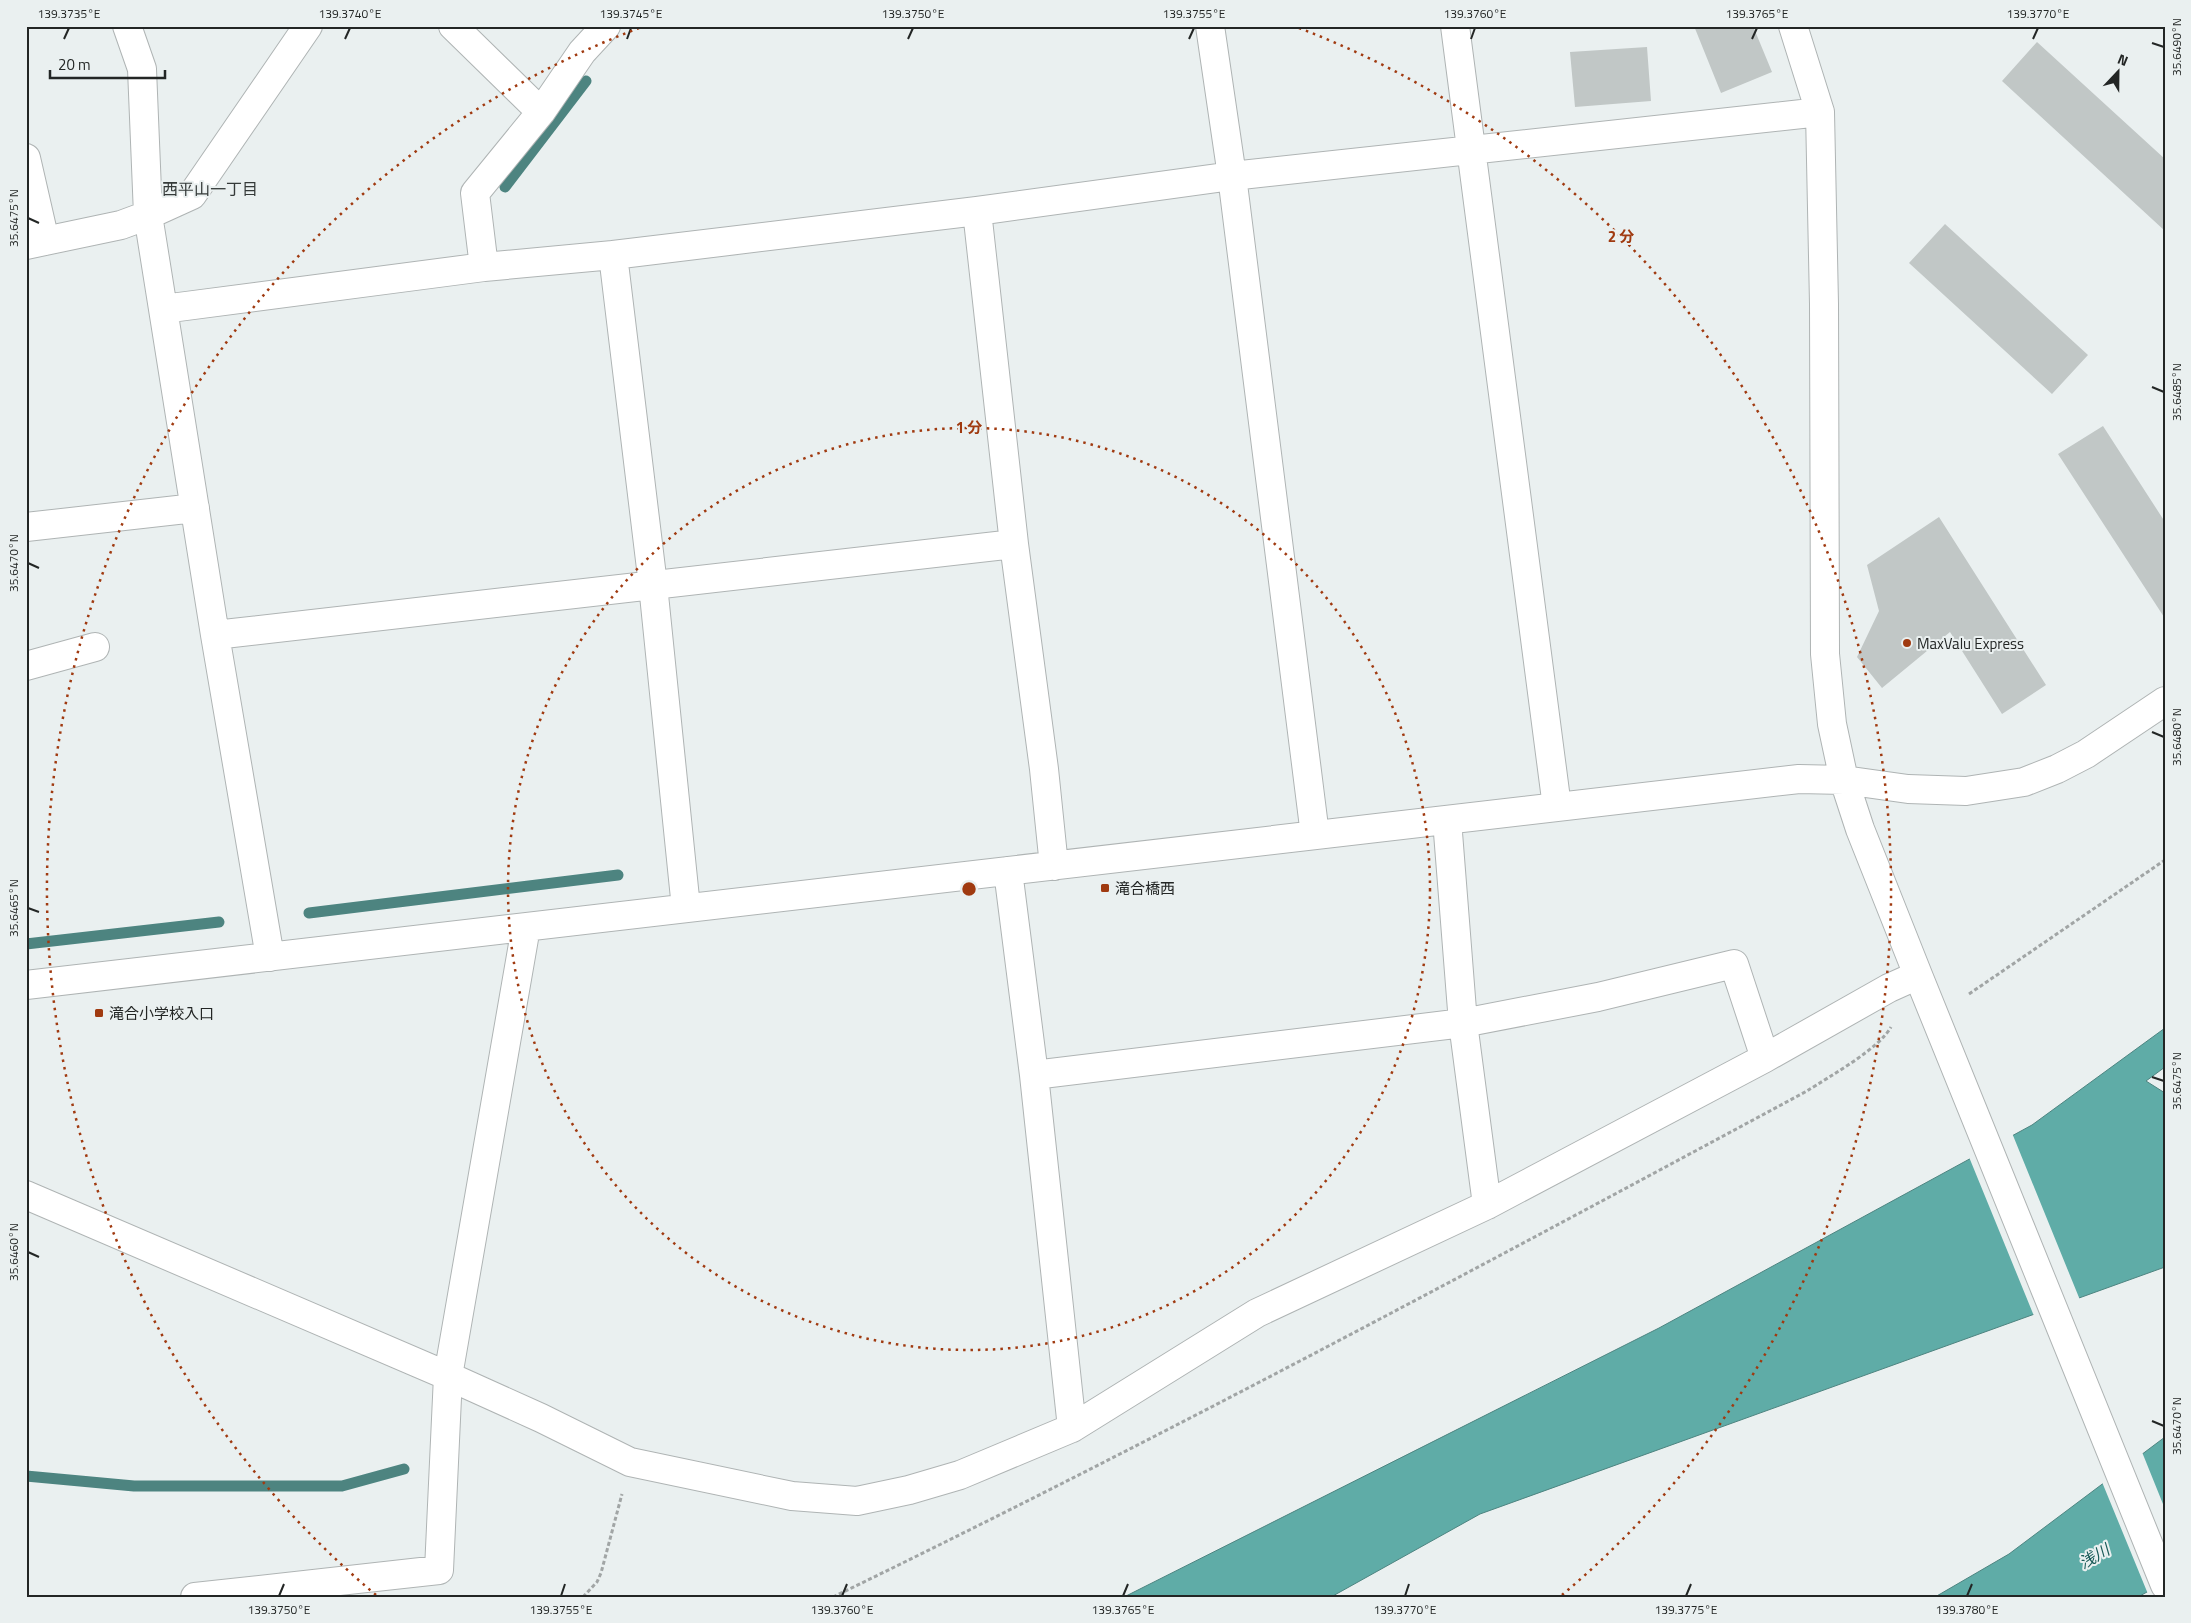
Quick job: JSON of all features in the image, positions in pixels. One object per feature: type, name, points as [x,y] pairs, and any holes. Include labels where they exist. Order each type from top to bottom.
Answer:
[{"type":"street","points":[[127,26],[142,69],[148,216],[214,634],[270,957]]},
{"type":"street","points":[[26,158],[36,243],[121,225],[148,216],[192,195],[308,26]]},
{"type":"street","points":[[453,26],[541,112]]},
{"type":"street","points":[[484,267],[475,193],[541,112],[582,52],[606,26]]},
{"type":"street","points":[[1210,26],[1232,176],[1315,835]]},
{"type":"street","points":[[1456,26],[1557,807]]},
{"type":"street","points":[[1794,26],[1820,112],[1824,304],[1825,654],[1832,724],[1844,780],[1860,829],[2165,1585]]},
{"type":"street","points":[[163,309],[484,267],[613,255],[978,211],[1232,176],[1820,112]]},
{"type":"street","points":[[978,211],[1014,544],[1044,768],[1054,866]]},
{"type":"street","points":[[613,255],[653,585],[686,908]]},
{"type":"street","points":[[26,527],[195,508]]},
{"type":"street","points":[[214,634],[1014,544]]},
{"type":"street","points":[[26,666],[95,647]]},
{"type":"street","points":[[26,985],[1799,779],[1844,780],[1908,789],[1966,790],[2024,782],[2057,769],[2086,754],[2165,702]]},
{"type":"street","points":[[1448,820],[1463,1023],[1487,1205]]},
{"type":"street","points":[[1008,871],[1034,1075],[1072,1428]]},
{"type":"street","points":[[195,1597],[439,1570],[448,1376],[526,927]]},
{"type":"street","points":[[1034,1075],[1463,1023],[1598,997],[1734,964],[1765,1058]]},
{"type":"street","points":[[26,1195],[448,1376],[541,1418],[630,1462],[792,1496],[857,1501],[909,1490],[960,1475],[1072,1428],[1257,1313],[1487,1205],[1765,1058],[1889,988],[1922,983]]},
{"type":"path","points":[[1970,994],[2165,860]]},
{"type":"path","points":[[833,1597],[965,1533],[1154,1437],[1412,1302],[1799,1095],[1848,1065],[1882,1038],[1891,1028],[1893,1022]]},
{"type":"path","points":[[583,1597],[597,1582],[601,1573],[630,1462]]},
{"type":"water","points":[[2165,1028],[2165,1067],[2146,1081],[2165,1093],[2165,1267],[1480,1514],[1331,1597],[1124,1597],[1659,1328],[2032,1125]]},
{"type":"water","name":"浅川","points":[[2165,1437],[2165,1582],[2138,1597],[1935,1597],[2009,1554]]},
{"type":"pier","points":[[2012,1133],[2080,1300],[2034,1316],[1969,1157]]},
{"type":"pier","points":[[2142,1452],[2165,1509],[2165,1585],[2148,1594],[2102,1482]]},
{"type":"building","points":[[1694,26],[1753,26],[1772,72],[1721,93]]},
{"type":"building","points":[[2037,42],[2165,159],[2165,231],[2002,81]]},
{"type":"building","points":[[1647,47],[1651,101],[1575,107],[1570,52]]},
{"type":"building","points":[[1945,224],[2088,355],[2052,394],[1909,263]]},
{"type":"building","points":[[2103,426],[2165,522],[2164,617],[2058,454]]},
{"type":"building","points":[[1939,517],[2046,685],[2002,714],[1950,632],[1882,688],[1857,657],[1879,611],[1867,565]]},
{"type":"waterway","points":[[505,187],[586,81]]},
{"type":"waterway","points":[[309,913],[618,875]]},
{"type":"waterway","points":[[26,944],[219,922]]},
{"type":"waterway","points":[[26,1476],[134,1486],[342,1486],[404,1469]]},
{"type":"place","name":"MaxValu Express","points":[[1907,643]]},
{"type":"place","name":"滝合橋西","points":[[1105,888]]},
{"type":"place","name":"滝合小学校入口","points":[[99,1013]]},
{"type":"district","name":"西平山一丁目","points":[[210,189]]}]
